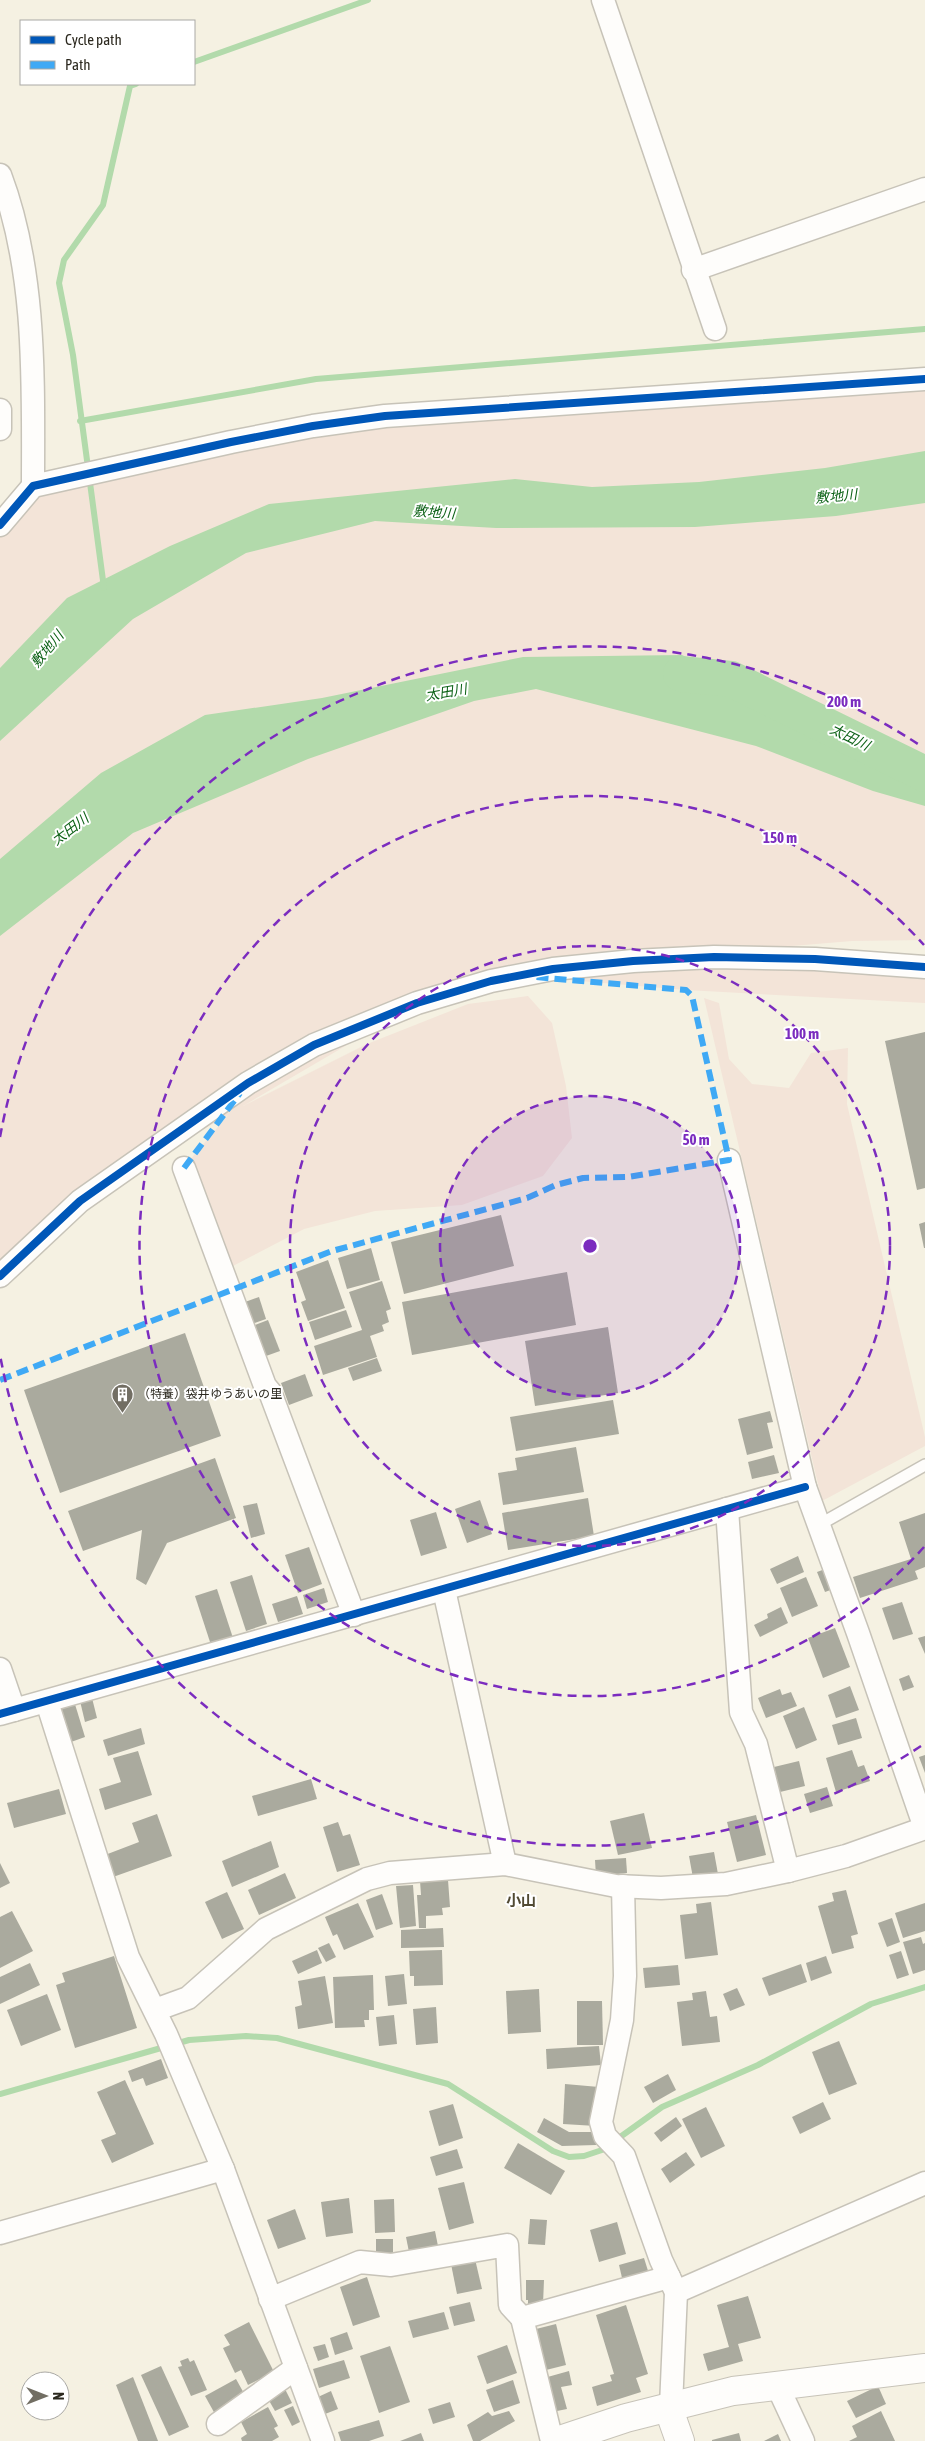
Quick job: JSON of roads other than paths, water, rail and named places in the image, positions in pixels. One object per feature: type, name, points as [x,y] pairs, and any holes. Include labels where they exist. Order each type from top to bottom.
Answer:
[{"type":"street","points":[[602,0],[715,329]]},
{"type":"street","points":[[0,175],[11,204],[24,277],[31,363],[33,486]]},
{"type":"street","points":[[694,270],[925,189]]},
{"type":"street","points":[[0,525],[33,486],[240,440],[313,426],[385,416],[925,379]]},
{"type":"street","points":[[0,410],[0,429]]},
{"type":"street","points":[[0,1276],[80,1201],[248,1083],[314,1045],[417,1003],[491,981],[544,970],[632,961],[724,957],[815,959],[925,967]]},
{"type":"street","points":[[155,2010],[188,1998],[266,1929],[367,1879],[390,1873],[505,1864],[623,1886],[660,1888],[726,1884],[788,1872],[846,1856],[925,1828],[858,1633],[817,1526],[805,1487],[729,1160]]},
{"type":"street","points":[[184,1168],[265,1386],[270,1392],[354,1615]]},
{"type":"street","points":[[0,1669],[7,1712],[805,1487]]},
{"type":"street","points":[[727,1509],[741,1712],[756,1744],[788,1872]]},
{"type":"street","points":[[444,1590],[505,1864]]},
{"type":"street","points":[[47,1702],[128,1957],[155,2010],[223,2170],[323,2441]]},
{"type":"street","points":[[623,1886],[625,1976],[622,2020],[601,2122],[605,2136],[624,2156],[673,2284],[669,2407],[680,2441]]},
{"type":"street","points":[[0,2233],[223,2170]]},
{"type":"street","points":[[522,2318],[673,2284],[925,2183]]},
{"type":"street","points":[[270,2299],[360,2262],[391,2265],[507,2245],[510,2306],[522,2318],[552,2441]]},
{"type":"street","points":[[218,2424],[296,2368]]},
{"type":"street","points":[[557,2441],[669,2407],[733,2391],[925,2368]]},
{"type":"street","points":[[777,2385],[803,2441]]},
{"type":"lane","points":[[817,1526],[925,1465]]},
{"type":"water","name":"敷地川","points":[[925,451],[925,503],[836,516],[695,527],[496,528],[375,521],[246,553],[133,619],[0,741],[0,668],[67,598],[170,546],[269,504],[515,479],[592,487],[699,482],[825,468]]},
{"type":"water","points":[[682,655],[797,710],[925,764],[925,806],[873,791],[756,746],[536,689],[474,701],[308,759],[133,833],[0,936],[0,859],[101,773],[205,715],[322,698],[523,657]]},
{"type":"waterway","points":[[195,62],[368,0]]},
{"type":"waterway","points":[[104,588],[73,355],[59,283],[64,260],[103,205],[130,86],[133,85]]},
{"type":"waterway","points":[[80,421],[316,379],[925,329]]},
{"type":"waterway","name":"太田川","points":[[681,674],[731,679],[925,774]]},
{"type":"waterway","points":[[0,2094],[189,2040],[246,2036],[277,2038],[448,2084],[553,2151],[569,2157],[584,2156],[602,2150],[662,2107],[758,2065],[871,2004],[925,1987]]},
{"type":"place","name":"（特養）袋井ゆうあいの里","points":[[122,1413]]},
{"type":"district","name":"小山","points":[[521,1900]]}]
